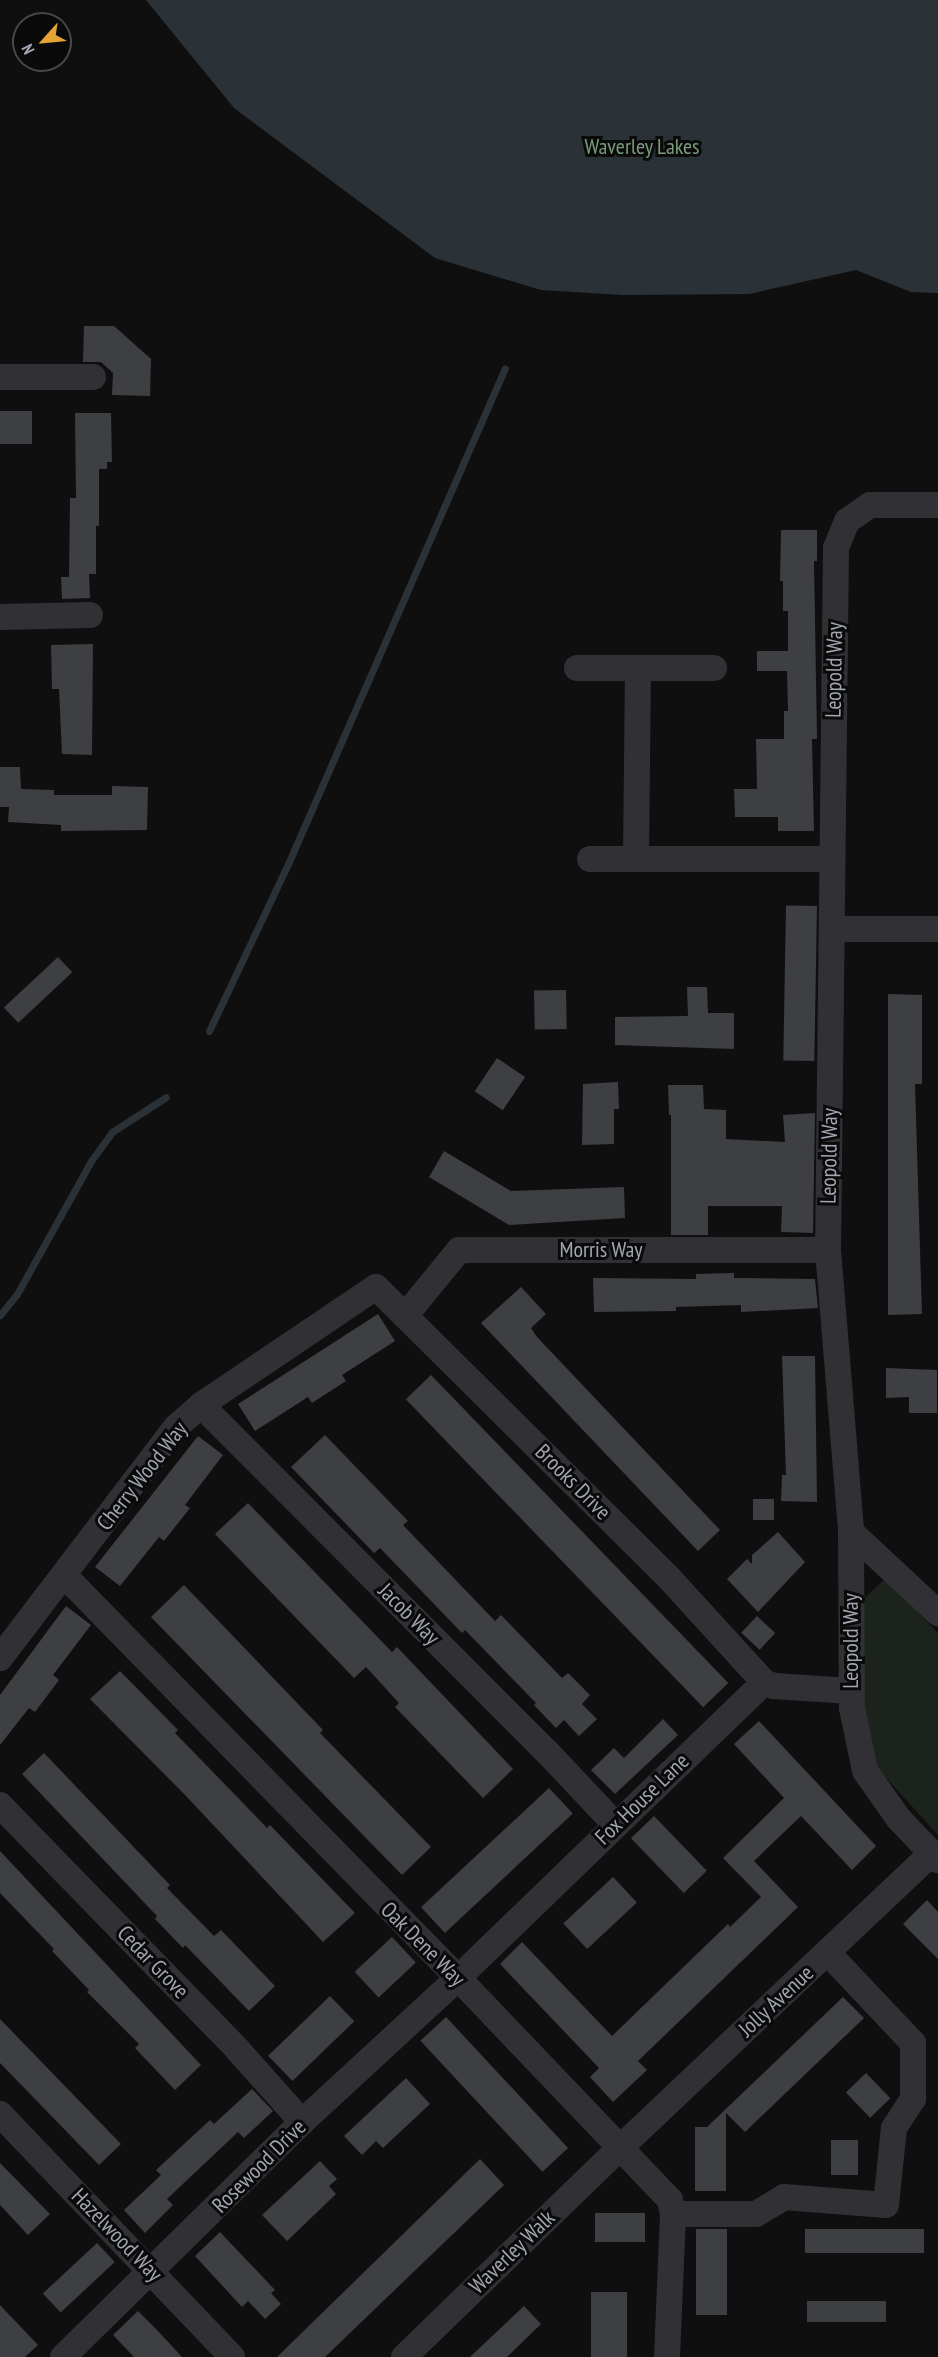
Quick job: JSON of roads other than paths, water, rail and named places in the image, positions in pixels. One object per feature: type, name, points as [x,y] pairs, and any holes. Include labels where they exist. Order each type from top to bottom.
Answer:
[{"type":"street","points":[[0,376],[93,377]]},
{"type":"street","name":"Leopold Way","points":[[935,1857],[899,1820],[865,1771],[852,1708],[851,1532],[828,1250],[836,548],[848,520],[870,505],[938,505]]},
{"type":"street","points":[[0,617],[90,615]]},
{"type":"street","points":[[577,668],[714,668]]},
{"type":"street","points":[[636,859],[638,668]]},
{"type":"street","points":[[590,859],[832,859]]},
{"type":"street","points":[[832,929],[938,929]]},
{"type":"street","name":"Morris Way","points":[[405,1316],[459,1250],[828,1250]]},
{"type":"street","name":"Brooks Drive","points":[[376,1287],[669,1578],[764,1682]]},
{"type":"street","name":"Cherry Wood Way","points":[[0,1658],[65,1576],[176,1426],[201,1405],[376,1287]]},
{"type":"street","name":"Jacob Way","points":[[201,1405],[548,1753],[615,1824]]},
{"type":"street","points":[[851,1532],[938,1613]]},
{"type":"street","name":"Oak Dene Way","points":[[65,1576],[458,1978],[670,2200],[673,2214]]},
{"type":"street","points":[[764,1682],[774,1686],[852,1691]]},
{"type":"street","name":"Fox House Lane","points":[[458,1978],[764,1682]]},
{"type":"street","name":"Cedar Grove","points":[[0,1805],[237,2049],[302,2122]]},
{"type":"street","name":"Jolly Avenue","points":[[620,2148],[827,1952],[935,1857]]},
{"type":"street","points":[[667,2357],[673,2214],[756,2214],[784,2196],[886,2205],[894,2128],[912,2099],[913,2043],[827,1952]]},
{"type":"street","name":"Rosewood Drive","points":[[63,2357],[302,2122],[458,1978]]},
{"type":"street","name":"Hazelwood Way","points":[[0,2114],[153,2271],[232,2357]]},
{"type":"street","name":"Waverley Walk","points":[[404,2357],[620,2148]]},
{"type":"waterway","points":[[209,1031],[288,864],[505,368]]},
{"type":"waterway","points":[[0,1315],[17,1294],[91,1161],[112,1132],[166,1097]]},
{"type":"park label","name":"Waverley Lakes","points":[[642,147]]}]
